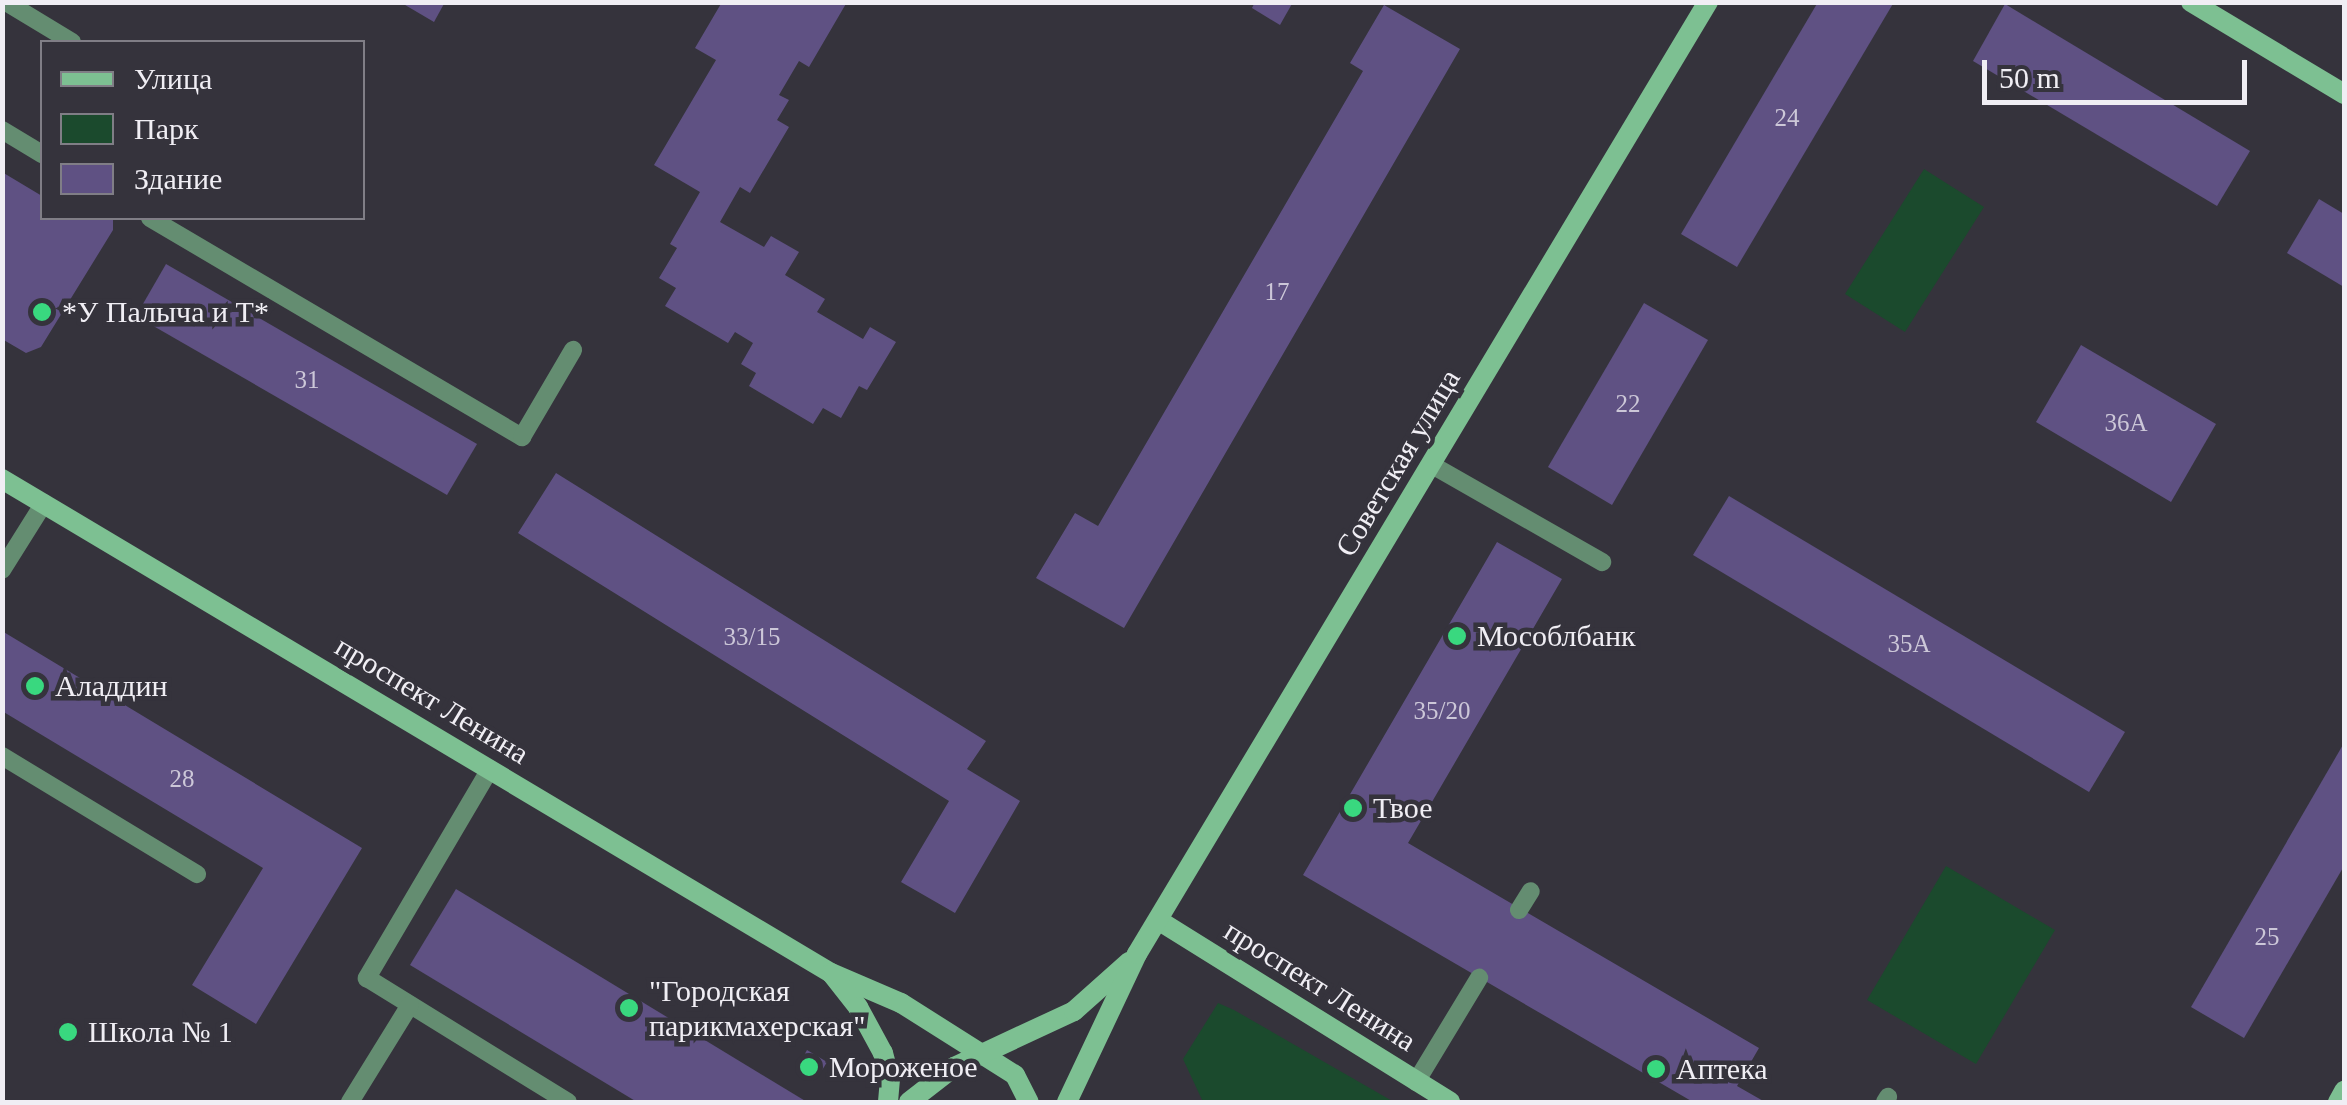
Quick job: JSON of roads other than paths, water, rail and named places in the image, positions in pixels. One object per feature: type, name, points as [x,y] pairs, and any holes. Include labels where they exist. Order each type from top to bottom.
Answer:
[{"type":"main road","name":"Советская улица","points":[[1067,1102],[1137,954],[1708,2]]},
{"type":"main road","points":[[2192,2],[2344,94]]},
{"type":"main road","name":"проспект Ленина","points":[[2,479],[831,972],[902,1003],[1014,1074],[1030,1102]]},
{"type":"main road","name":"проспект Ленина","points":[[1158,920],[1450,1102]]},
{"type":"main road","name":"Советская улица","points":[[909,1102],[925,1085],[1074,1011],[1137,954]]},
{"type":"main road","name":"проспект Ленина","points":[[831,972],[858,1007],[883,1053],[890,1079],[888,1102]]},
{"type":"main road","points":[[2338,1102],[2344,1091]]},
{"type":"lane","points":[[6,2],[69,40]]},
{"type":"lane","points":[[2,130],[40,153]]},
{"type":"lane","points":[[153,220],[522,436],[573,350]]},
{"type":"lane","points":[[1432,465],[1602,562]]},
{"type":"lane","points":[[2,570],[44,504]]},
{"type":"lane","points":[[2,756],[197,874]]},
{"type":"lane","points":[[490,770],[366,978],[568,1102]]},
{"type":"lane","points":[[1518,910],[1531,891]]},
{"type":"lane","points":[[1416,1082],[1479,978]]},
{"type":"lane","points":[[350,1102],[410,1004]]},
{"type":"place","name":"*У Палыча и Т*","points":[[42,312]]},
{"type":"place","name":"Мособлбанк","points":[[1457,636]]},
{"type":"place","name":"Аладдин","points":[[35,686]]},
{"type":"place","name":"Твое","points":[[1353,808]]},
{"type":"place","name":"\"Городская парикмахерская\"","points":[[629,1008]]},
{"type":"place","name":"Школа № 1","points":[[68,1032]]},
{"type":"place","name":"Мороженое","points":[[809,1067]]},
{"type":"place","name":"Аптека","points":[[1656,1069]]}]
